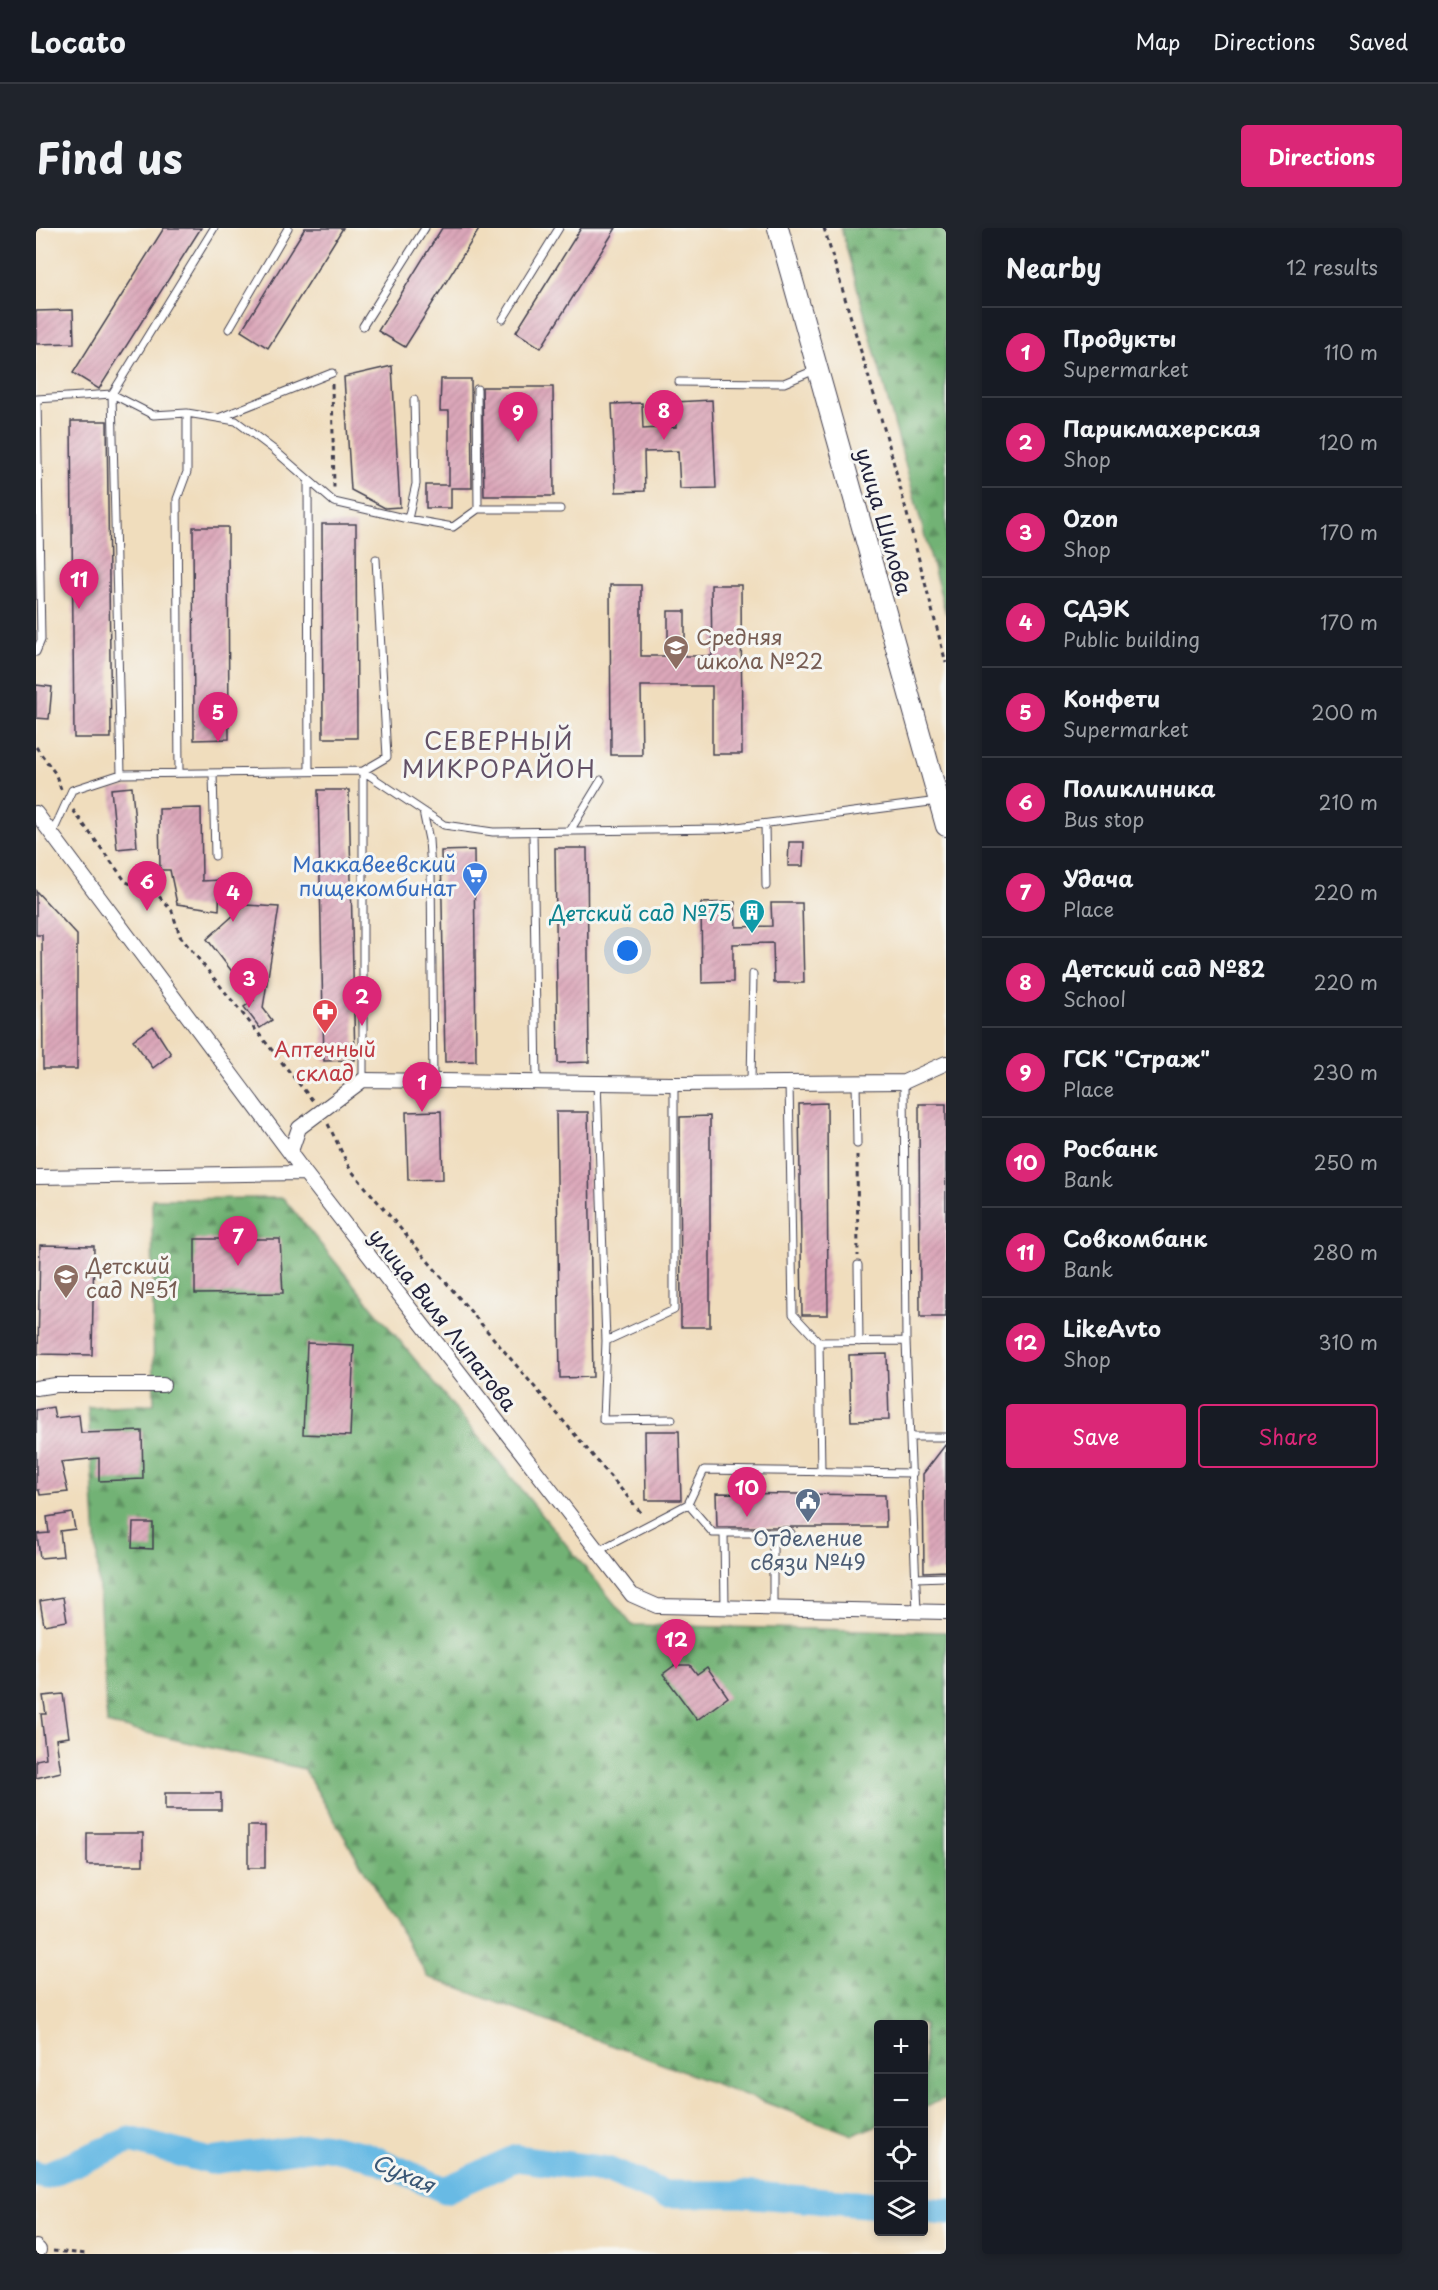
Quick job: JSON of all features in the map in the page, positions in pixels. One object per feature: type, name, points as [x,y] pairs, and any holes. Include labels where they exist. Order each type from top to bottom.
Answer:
[{"type":"main road","name":"улица Шилова","points":[[778,228],[946,826]]},
{"type":"street","name":"улица Виля Липатова","points":[[36,813],[291,1151],[305,1173],[632,1595],[657,1606],[946,1612]]},
{"type":"street","points":[[291,1151],[299,1128],[363,1080],[674,1084],[904,1082],[946,1063]]},
{"type":"street","points":[[36,1177],[305,1173]]},
{"type":"street","points":[[36,1388],[57,1385],[163,1384]]},
{"type":"lane","points":[[121,774],[112,394],[214,228]]},
{"type":"lane","points":[[229,329],[288,228]]},
{"type":"lane","points":[[363,326],[425,228]]},
{"type":"lane","points":[[503,319],[559,228]]},
{"type":"lane","points":[[679,382],[784,383],[818,369]]},
{"type":"lane","points":[[219,418],[332,373]]},
{"type":"lane","points":[[477,389],[478,509]]},
{"type":"lane","points":[[36,652],[40,640],[37,399],[112,394],[153,415],[187,412],[236,421],[334,502],[408,519],[453,527],[478,509],[560,509]]},
{"type":"lane","points":[[408,519],[416,484],[414,400]]},
{"type":"lane","points":[[179,773],[177,499],[188,472],[187,412]]},
{"type":"lane","points":[[308,480],[309,771]]},
{"type":"lane","points":[[52,834],[72,790],[121,774],[363,771],[387,758],[376,559]]},
{"type":"lane","points":[[363,771],[444,825],[493,832],[722,829],[939,801]]},
{"type":"lane","points":[[363,771],[363,1080]]},
{"type":"lane","points":[[213,773],[215,856]]},
{"type":"lane","points":[[570,831],[601,780]]},
{"type":"lane","points":[[423,811],[429,840],[431,870],[433,1080]]},
{"type":"lane","points":[[765,824],[766,886]]},
{"type":"lane","points":[[533,832],[537,1081]]},
{"type":"lane","points":[[751,1082],[753,974]]},
{"type":"lane","points":[[597,1082],[606,1341],[603,1420],[672,1419]]},
{"type":"lane","points":[[789,1082],[793,1314],[819,1342],[821,1472]]},
{"type":"lane","points":[[856,1082],[857,1144]]},
{"type":"lane","points":[[904,1082],[906,1341],[917,1611]]},
{"type":"lane","points":[[606,1341],[674,1310],[674,1084]]},
{"type":"lane","points":[[858,1265],[858,1342]]},
{"type":"lane","points":[[819,1342],[906,1341]]},
{"type":"lane","points":[[911,1437],[946,1437]]},
{"type":"lane","points":[[598,1551],[688,1504],[704,1470],[913,1473]]},
{"type":"lane","points":[[688,1504],[713,1533],[791,1533]]},
{"type":"lane","points":[[724,1533],[725,1608]]},
{"type":"lane","points":[[773,1533],[773,1609]]},
{"type":"lane","points":[[916,1578],[946,1578]]},
{"type":"path","points":[[824,228],[889,445],[946,663]]},
{"type":"path","points":[[332,373],[334,502]]},
{"type":"path","points":[[36,747],[55,773],[66,802],[126,882],[157,894],[172,911],[180,936],[322,1111],[350,1169],[651,1524]]},
{"type":"path","points":[[857,1144],[858,1265]]},
{"type":"path","points":[[38,2249],[87,2254]]},
{"type":"green space","points":[[841,228],[946,228],[946,614]]},
{"type":"green space","points":[[283,1198],[632,1625],[946,1632],[946,2098],[928,2105],[928,2020],[874,2020],[874,2127],[853,2135],[428,1977],[304,1769],[107,1724],[88,1407],[154,1404],[152,1199]]},
{"type":"building","points":[[164,228],[201,228],[99,389],[73,373]]},
{"type":"building","points":[[305,228],[343,228],[268,348],[241,331]]},
{"type":"building","points":[[442,228],[480,228],[405,347],[378,331]]},
{"type":"building","points":[[581,228],[616,228],[541,348],[516,332]]},
{"type":"building","points":[[73,310],[74,343],[36,344],[36,311]]},
{"type":"building","points":[[392,366],[400,507],[385,508],[351,490],[344,377]]},
{"type":"building","points":[[441,379],[471,379],[472,488],[451,488],[451,508],[426,508],[426,485],[449,485],[449,411],[440,411]]},
{"type":"building","points":[[482,387],[553,387],[554,496],[484,496]]},
{"type":"building","points":[[712,400],[716,488],[680,489],[678,451],[644,452],[645,491],[616,492],[612,404],[642,403],[643,429],[676,427],[675,402]]},
{"type":"building","points":[[71,421],[107,421],[111,738],[74,738]]},
{"type":"building","points":[[322,524],[356,524],[357,738],[323,738]]},
{"type":"building","points":[[193,527],[228,527],[229,739],[194,740]]},
{"type":"building","name":"Средняя школа №22","points":[[610,585],[641,585],[641,656],[668,656],[668,611],[685,611],[685,656],[712,656],[711,585],[741,585],[742,754],[712,754],[712,686],[641,686],[642,755],[611,755]]},
{"type":"building","points":[[36,685],[52,687],[49,719],[36,718]]},
{"type":"building","points":[[132,787],[137,847],[117,849],[111,789]]},
{"type":"building","points":[[318,790],[349,790],[355,1060],[324,1061]]},
{"type":"building","points":[[201,808],[202,881],[220,880],[219,910],[177,904],[170,870],[160,870],[159,809]]},
{"type":"building","points":[[789,842],[804,842],[803,866],[788,866]]},
{"type":"building","points":[[555,848],[587,848],[589,1062],[558,1063]]},
{"type":"building","points":[[474,850],[476,1061],[445,1062],[441,851]]},
{"type":"building","points":[[36,891],[77,935],[77,1069],[43,1069],[42,935],[36,935]]},
{"type":"building","name":"Детский сад №75","points":[[735,902],[736,927],[772,926],[771,903],[802,903],[804,983],[774,983],[773,943],[733,944],[733,982],[702,983],[701,903]]},
{"type":"building","points":[[245,905],[279,907],[263,1008],[272,1020],[260,1028],[244,1007],[254,1000],[207,939]]},
{"type":"building","points":[[153,1026],[171,1054],[153,1068],[133,1040]]},
{"type":"building","points":[[827,1103],[828,1315],[802,1315],[799,1104]]},
{"type":"building","points":[[919,1104],[946,1104],[946,1317],[920,1317]]},
{"type":"building","points":[[441,1111],[443,1179],[408,1180],[406,1112]]},
{"type":"building","points":[[556,1112],[588,1112],[593,1377],[560,1378]]},
{"type":"building","points":[[710,1116],[710,1327],[681,1327],[680,1117]]},
{"type":"building","points":[[195,1239],[280,1239],[283,1293],[195,1294]]},
{"type":"building","name":"Детский сад №51","points":[[40,1245],[94,1246],[92,1355],[38,1354]]},
{"type":"building","points":[[307,1343],[354,1345],[350,1436],[303,1434]]},
{"type":"building","points":[[887,1354],[889,1420],[851,1421],[849,1355]]},
{"type":"building","points":[[53,1407],[55,1418],[79,1415],[81,1433],[142,1431],[143,1479],[99,1481],[99,1458],[61,1462],[68,1492],[40,1495],[39,1490],[36,1490],[36,1410]]},
{"type":"building","points":[[645,1431],[679,1431],[681,1500],[646,1500]]},
{"type":"building","points":[[946,1444],[946,1571],[924,1572],[923,1474]]},
{"type":"building","points":[[716,1493],[885,1495],[886,1527],[717,1527]]},
{"type":"building","points":[[72,1513],[75,1529],[60,1531],[63,1556],[40,1558],[37,1534],[49,1533],[47,1517]]},
{"type":"building","points":[[133,1523],[153,1523],[153,1549],[132,1548]]},
{"type":"building","points":[[63,1597],[67,1621],[44,1625],[40,1601]]},
{"type":"building","points":[[675,1665],[690,1665],[697,1674],[707,1667],[728,1697],[697,1720],[663,1674]]},
{"type":"building","points":[[63,1694],[69,1737],[56,1739],[61,1772],[36,1778],[36,1760],[46,1758],[41,1714],[46,1714],[43,1696]]},
{"type":"building","points":[[165,1793],[221,1793],[221,1810],[165,1810]]},
{"type":"building","points":[[248,1826],[265,1826],[265,1868],[248,1868]]},
{"type":"building","points":[[87,1833],[143,1833],[143,1865],[87,1865]]},
{"type":"waterway","name":"Сухая","points":[[36,2174],[44,2176],[130,2140],[210,2161],[322,2146],[366,2155],[445,2190],[516,2158],[607,2170],[665,2194],[742,2194],[874,2205]]},
{"type":"waterway","name":"Сухая","points":[[928,2210],[946,2212]]},
{"type":"place","name":"Детский сад №82","points":[[664,440]]},
{"type":"place","name":"ГСК \"Страж\"","points":[[518,442]]},
{"type":"place","name":"Совкомбанк","points":[[79,609]]},
{"type":"place","name":"Средняя школа №22","points":[[676,671]]},
{"type":"place","name":"Конфети","points":[[218,742]]},
{"type":"place","name":"Маккавеевский пищекомбинат","points":[[475,898]]},
{"type":"place","name":"Поликлиника","points":[[147,911]]},
{"type":"place","name":"СДЭК","points":[[233,922]]},
{"type":"place","name":"Детский сад №75","points":[[752,935]]},
{"type":"place","name":"Ozon","points":[[249,1008]]},
{"type":"place","name":"Парикмахерская","points":[[362,1026]]},
{"type":"place","name":"Аптечный склад","points":[[325,1035]]},
{"type":"place","name":"Продукты","points":[[422,1112]]},
{"type":"place","name":"Удача","points":[[238,1266]]},
{"type":"place","name":"Детский сад №51","points":[[66,1300]]},
{"type":"place","name":"Росбанк","points":[[747,1517]]},
{"type":"place","name":"Отделение связи №49","points":[[808,1524]]},
{"type":"place","name":"LikeAvto","points":[[676,1669]]},
{"type":"district","name":"СЕВЕРНЫЙ МИКРОРАЙОН","points":[[499,754]]}]
